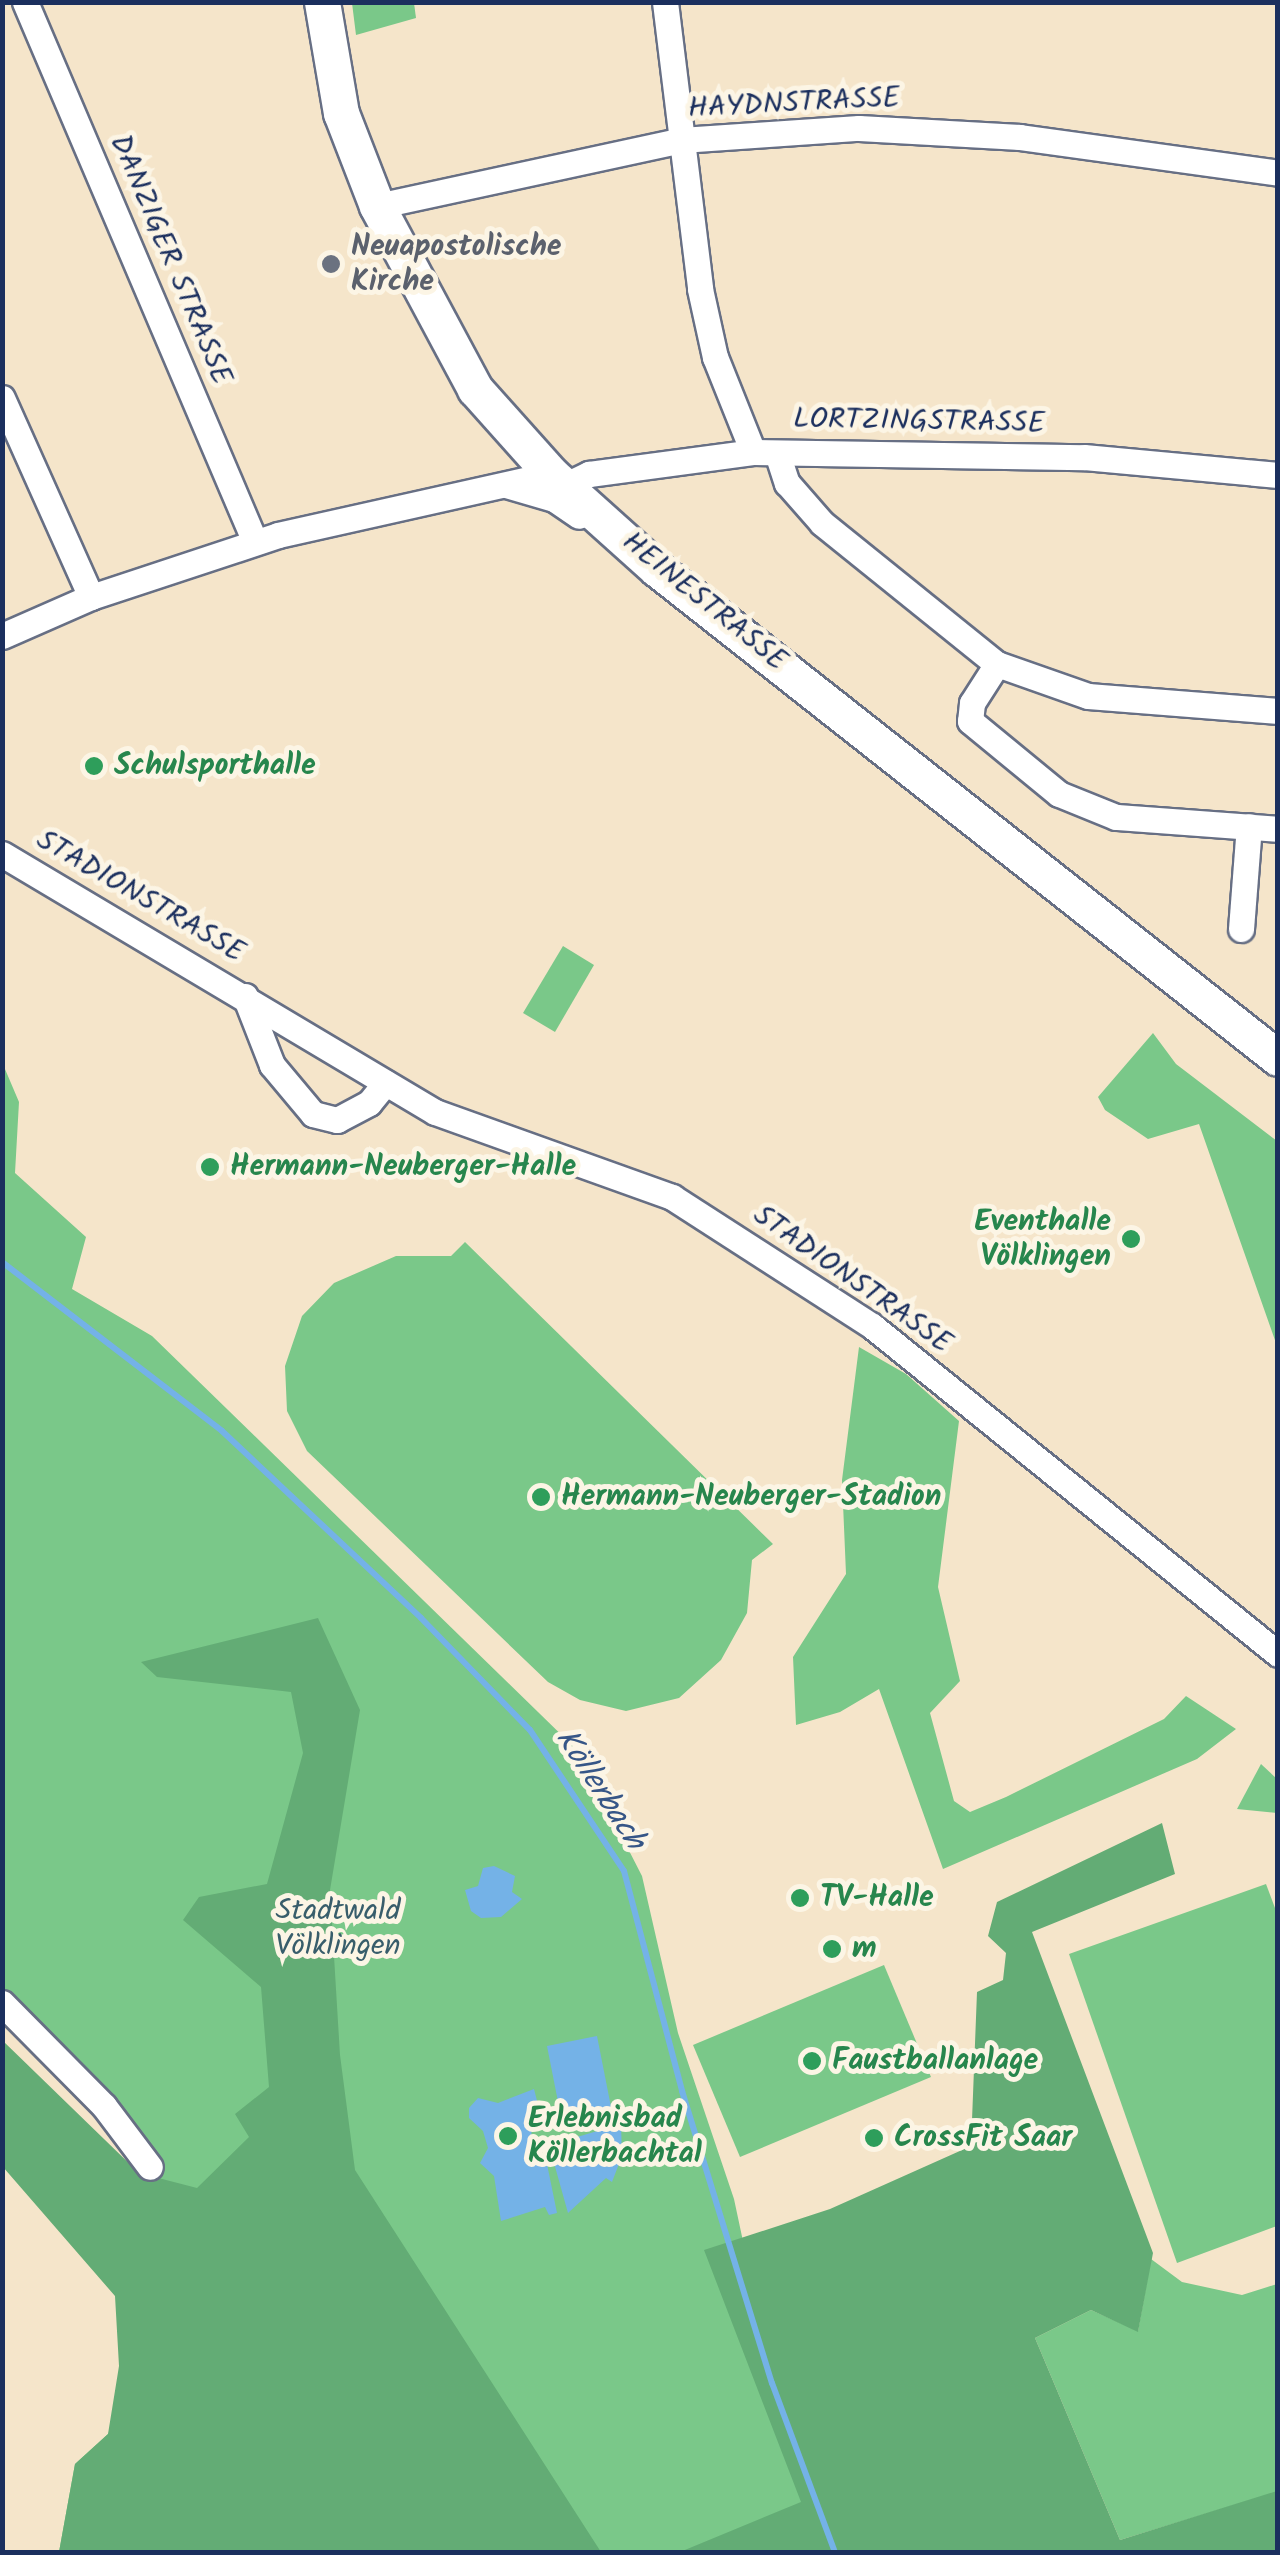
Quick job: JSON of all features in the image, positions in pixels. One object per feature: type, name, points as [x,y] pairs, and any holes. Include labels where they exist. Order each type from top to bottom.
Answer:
[{"type":"main road","name":"HEINESTRASSE","points":[[322,2],[341,113],[377,206],[476,389],[557,480],[658,568],[1278,1058]]},
{"type":"street","name":"DANZIGER STRASSE","points":[[25,2],[255,542]]},
{"type":"street","points":[[666,2],[682,140],[716,357],[765,452],[787,483],[822,523],[997,664],[1088,696],[1278,711]]},
{"type":"street","name":"HAYDNSTRASSE","points":[[377,206],[682,140],[895,130],[1020,137],[1278,173]]},
{"type":"street","points":[[2,398],[91,598]]},
{"type":"street","name":"LORTZINGSTRASSE","points":[[2,636],[91,598],[255,542],[506,484],[765,452],[1084,457],[1278,475]]},
{"type":"street","points":[[506,484],[554,500],[658,568]]},
{"type":"street","points":[[997,664],[972,702],[970,721],[1060,794],[1116,816],[1278,828]]},
{"type":"street","points":[[1241,929],[1249,826]]},
{"type":"street","name":"STADIONSTRASSE","points":[[2,854],[435,1112],[672,1197],[872,1326],[1278,1654]]},
{"type":"street","name":"STADIONSTRASSE","points":[[245,996],[272,1065],[314,1114],[337,1120],[369,1103],[385,1082]]},
{"type":"street","points":[[2,2004],[104,2106],[150,2166]]},
{"type":"green space","points":[[352,3],[414,3],[416,18],[356,35]]},
{"type":"green space","points":[[563,946],[594,965],[555,1032],[523,1013]]},
{"type":"green space","points":[[1153,1033],[1176,1064],[1277,1141],[1277,1346],[1199,1124],[1148,1139],[1105,1110],[1098,1097]]},
{"type":"green space","name":"Stadtwald Völklingen","points":[[2,1062],[19,1102],[15,1173],[86,1237],[72,1289],[152,1336],[578,1751],[642,1876],[678,2033],[734,2199],[760,2321],[852,2552],[59,2552],[75,2464],[108,2434],[208,2242],[104,2106],[3,2003]]},
{"type":"green space","name":"Hermann-Neuberger-Stadion","points":[[465,1242],[773,1544],[752,1560],[747,1613],[721,1660],[679,1698],[626,1711],[580,1700],[548,1682],[307,1451],[287,1411],[285,1366],[302,1316],[334,1283],[396,1256],[451,1256]]},
{"type":"green space","points":[[859,1347],[906,1374],[959,1421],[938,1587],[960,1681],[930,1713],[954,1801],[970,1812],[1006,1797],[1164,1719],[1186,1696],[1236,1729],[1197,1759],[943,1869],[879,1689],[840,1712],[796,1725],[793,1657],[846,1574],[842,1480]]},
{"type":"green space","points":[[318,1618],[360,1710],[330,1890],[340,2055],[355,2170],[601,2552],[59,2552],[75,2464],[108,2434],[119,2366],[115,2296],[3,2167],[2,2040],[139,2173],[197,2188],[249,2137],[235,2114],[269,2087],[261,1987],[183,1920],[199,1897],[267,1884],[303,1753],[291,1692],[157,1677],[141,1662]]},
{"type":"green space","points":[[1261,1764],[1277,1779],[1277,1813],[1237,1809]]},
{"type":"green space","points":[[1162,1823],[1175,1874],[1032,1932],[1153,2253],[1138,2332],[1091,2310],[1035,2338],[1120,2540],[1277,2491],[1277,2552],[680,2552],[801,2502],[704,2250],[830,2209],[971,2146],[977,1992],[1003,1980],[1006,1953],[988,1936],[997,1902]]},
{"type":"green space","points":[[1266,1884],[1278,1916],[1277,2226],[1177,2263],[1069,1954]]},
{"type":"green space","name":"Faustballanlage","points":[[884,1965],[931,2077],[740,2157],[693,2045]]},
{"type":"green space","points":[[1151,2259],[1182,2282],[1242,2295],[1277,2284],[1277,2492],[1120,2540],[1035,2338],[1091,2310],[1138,2331]]},
{"type":"water","points":[[494,1866],[515,1876],[512,1892],[522,1899],[501,1917],[481,1918],[471,1911],[465,1890],[478,1886],[483,1868]]},
{"type":"water","points":[[597,2036],[612,2112],[562,2122],[547,2046]]},
{"type":"water","points":[[534,2089],[543,2124],[532,2129],[529,2153],[547,2164],[557,2213],[549,2215],[545,2207],[501,2221],[494,2176],[480,2163],[488,2148],[483,2131],[469,2118],[469,2108],[478,2098],[498,2103]]},
{"type":"water","points":[[621,2124],[622,2156],[612,2182],[606,2178],[568,2213],[554,2163],[567,2140]]},
{"type":"waterway","name":"Köllerbach","points":[[2,1262],[222,1431],[421,1618],[530,1730],[624,1871],[682,2091],[772,2383],[835,2552]]},
{"type":"place","name":"Neuapostolische Kirche","points":[[331,264]]},
{"type":"place","name":"Schulsporthalle","points":[[94,766]]},
{"type":"place","name":"Hermann-Neuberger-Halle","points":[[210,1167]]},
{"type":"place","name":"Eventhalle Völklingen","points":[[1131,1239]]},
{"type":"place","name":"Hermann-Neuberger-Stadion","points":[[541,1497]]},
{"type":"place","name":"TV-Halle","points":[[800,1898]]},
{"type":"place","name":"m","points":[[832,1949]]},
{"type":"place","name":"Faustballanlage","points":[[812,2061]]},
{"type":"place","name":"Erlebnisbad Köllerbachtal","points":[[508,2136]]},
{"type":"place","name":"CrossFit Saar","points":[[874,2138]]}]
